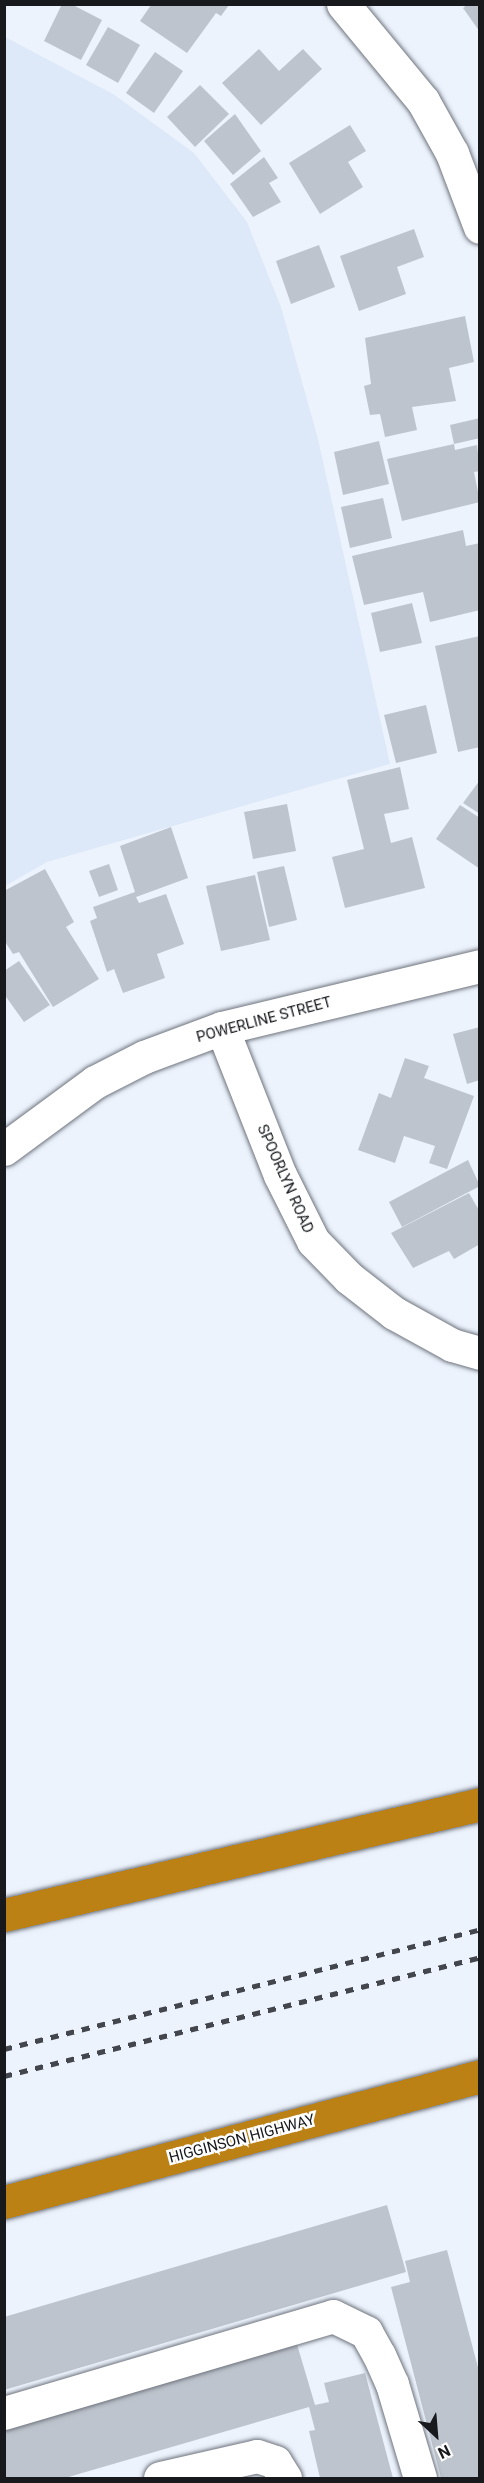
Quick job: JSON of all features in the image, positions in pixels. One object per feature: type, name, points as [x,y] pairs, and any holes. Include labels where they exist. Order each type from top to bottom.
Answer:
[{"type":"highway","points":[[4,1915],[480,1804]]},
{"type":"highway","name":"HIGGINSON HIGHWAY","points":[[4,2202],[480,2076]]},
{"type":"street","points":[[343,4],[423,101],[452,153],[480,227]]},
{"type":"street","name":"POWERLINE STREET","points":[[4,1149],[95,1082],[144,1057],[222,1028],[480,966]]},
{"type":"street","name":"SPOORLYN ROAD","points":[[222,1028],[280,1175],[314,1241],[349,1278],[394,1313],[453,1345],[480,1353]]},
{"type":"street","points":[[4,2413],[333,2316],[366,2332],[380,2355],[392,2384],[420,2478]]},
{"type":"street","points":[[181,2476],[266,2457],[275,2462],[285,2478]]},
{"type":"shaded area","points":[[5,37],[113,94],[194,153],[247,222],[281,307],[318,439],[390,764],[47,862],[5,886]]},
{"type":"building","points":[[62,4],[71,4],[102,20],[81,60],[44,41]]},
{"type":"building","points":[[468,4],[480,4],[480,32],[463,8]]},
{"type":"building","points":[[151,5],[229,5],[221,16],[216,13],[187,53],[140,21]]},
{"type":"building","points":[[108,27],[140,45],[118,83],[86,65]]},
{"type":"building","points":[[259,49],[279,71],[303,49],[322,69],[261,125],[222,83]]},
{"type":"building","points":[[155,52],[183,71],[154,113],[126,93]]},
{"type":"building","points":[[200,85],[229,114],[195,147],[167,117]]},
{"type":"building","points":[[235,114],[261,151],[233,175],[204,141]]},
{"type":"building","points":[[350,125],[366,151],[348,162],[363,187],[320,214],[289,163]]},
{"type":"building","points":[[264,157],[278,178],[269,183],[281,202],[253,217],[230,184]]},
{"type":"building","points":[[414,229],[424,257],[397,267],[406,294],[359,311],[340,256]]},
{"type":"building","points":[[319,245],[335,287],[291,304],[276,261]]},
{"type":"building","points":[[465,316],[474,362],[449,368],[456,401],[412,407],[417,430],[385,437],[380,414],[370,415],[364,386],[371,384],[365,338]]},
{"type":"building","points":[[480,418],[480,438],[454,444],[450,425]]},
{"type":"building","points":[[379,441],[389,484],[343,495],[334,452]]},
{"type":"building","points":[[454,444],[455,450],[477,445],[480,471],[474,472],[480,502],[402,521],[387,459]]},
{"type":"building","points":[[383,498],[392,538],[350,548],[341,507]]},
{"type":"building","points":[[463,530],[466,546],[480,543],[480,610],[430,622],[423,592],[364,605],[352,556]]},
{"type":"building","points":[[412,603],[422,643],[380,652],[371,613]]},
{"type":"building","points":[[480,636],[480,747],[458,752],[435,646]]},
{"type":"building","points":[[426,705],[437,753],[396,763],[384,715]]},
{"type":"building","points":[[400,767],[409,809],[384,814],[391,843],[412,837],[425,888],[345,908],[332,857],[364,849],[347,780]]},
{"type":"building","points":[[480,780],[480,814],[463,803]]},
{"type":"building","points":[[287,804],[296,851],[253,859],[244,812]]},
{"type":"building","points":[[460,805],[480,818],[480,869],[436,839]]},
{"type":"building","points":[[171,827],[188,878],[136,897],[139,903],[166,894],[184,944],[157,954],[165,978],[123,993],[114,969],[107,972],[90,921],[97,918],[93,907],[135,892],[120,846]]},
{"type":"building","points":[[109,864],[118,890],[99,897],[89,871]]},
{"type":"building","points":[[284,866],[297,920],[269,927],[257,872]]},
{"type":"building","points":[[45,869],[74,922],[66,927],[99,979],[53,1007],[19,952],[13,954],[4,940],[4,891]]},
{"type":"building","points":[[255,875],[270,940],[221,951],[206,886]]},
{"type":"building","points":[[19,961],[50,1005],[24,1022],[4,994],[4,971]]},
{"type":"building","points":[[480,1027],[480,1080],[467,1084],[453,1034]]},
{"type":"building","points":[[405,1058],[429,1066],[424,1078],[474,1096],[447,1169],[429,1163],[435,1146],[404,1136],[395,1163],[358,1150],[379,1093],[391,1098]]},
{"type":"building","points":[[468,1160],[480,1186],[402,1227],[389,1202]]},
{"type":"building","points":[[469,1193],[480,1212],[480,1244],[454,1259],[449,1251],[413,1268],[391,1233]]},
{"type":"building","points":[[387,2205],[406,2272],[4,2390],[4,2317]]},
{"type":"building","points":[[447,2250],[480,2375],[480,2478],[441,2478],[391,2287],[410,2282],[405,2261]]},
{"type":"building","points":[[296,2341],[315,2405],[329,2402],[324,2383],[365,2373],[393,2478],[320,2478],[309,2431],[315,2430],[309,2407],[65,2478],[4,2478],[4,2427]]},
{"type":"railway","points":[[4,2049],[480,1929]]},
{"type":"railway","points":[[4,2076],[480,1957]]}]
